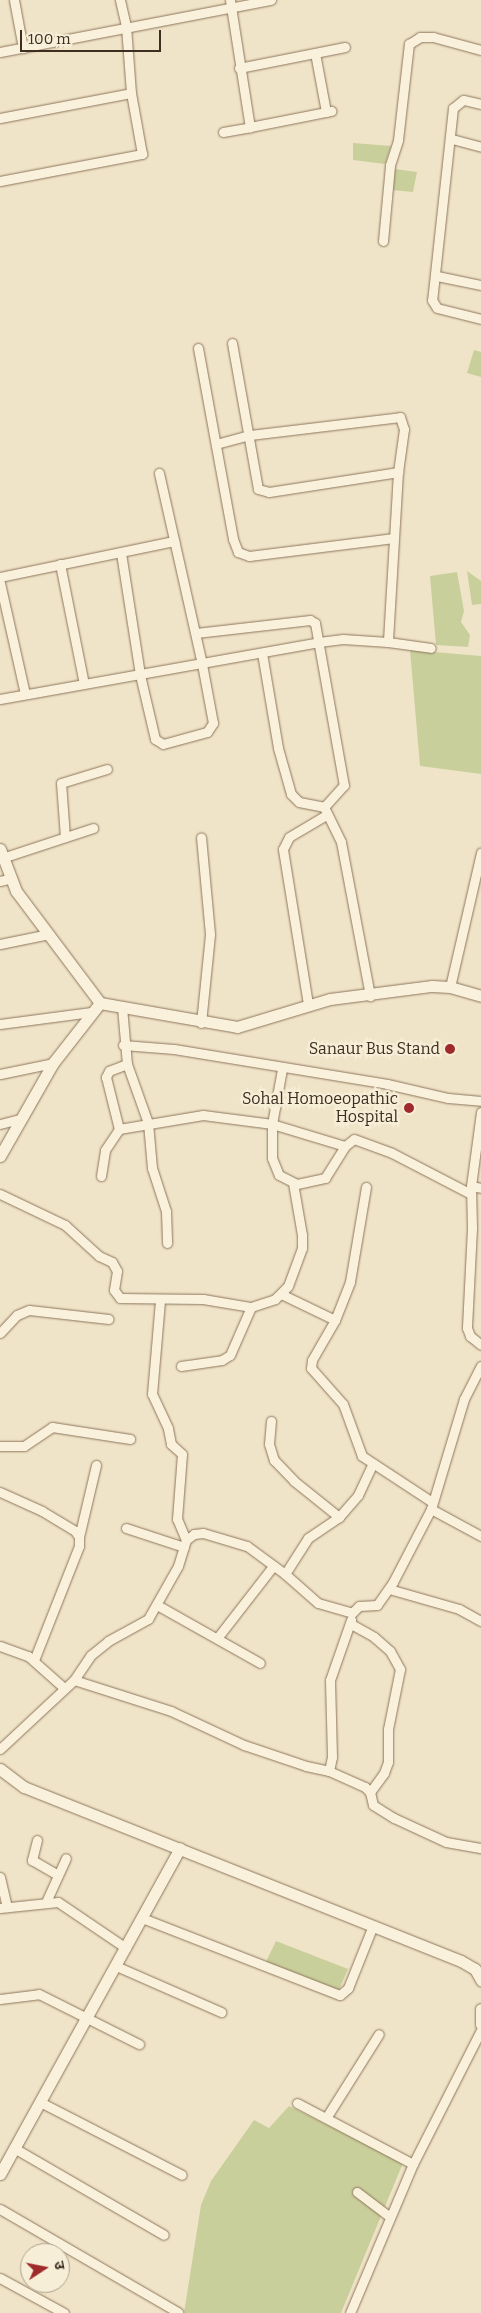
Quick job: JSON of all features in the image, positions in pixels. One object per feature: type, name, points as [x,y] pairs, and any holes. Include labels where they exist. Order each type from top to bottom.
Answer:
[{"type":"street","points":[[14,0],[23,48]]},
{"type":"street","points":[[0,182],[142,155],[131,93],[126,26],[120,0]]},
{"type":"street","points":[[0,52],[231,4],[271,0]]},
{"type":"street","points":[[231,4],[239,68],[250,127]]},
{"type":"street","points":[[383,241],[390,165],[398,140],[409,44],[420,37],[433,37],[481,50]]},
{"type":"street","points":[[239,68],[345,47]]},
{"type":"street","points":[[223,132],[328,111],[314,53]]},
{"type":"street","points":[[0,118],[131,93]]},
{"type":"street","points":[[481,104],[463,100],[455,104],[434,305],[481,320]]},
{"type":"street","points":[[452,139],[481,147]]},
{"type":"street","points":[[437,276],[481,285]]},
{"type":"street","points":[[232,343],[250,435],[256,486],[262,491],[398,472]]},
{"type":"street","points":[[198,348],[233,539],[242,556],[394,538]]},
{"type":"street","points":[[216,444],[250,435],[400,417],[404,429],[398,472],[388,642]]},
{"type":"street","points":[[121,553],[140,675],[155,739],[163,744],[212,728],[196,633],[159,472]]},
{"type":"street","points":[[0,577],[174,541]]},
{"type":"street","points":[[60,564],[84,684]]},
{"type":"street","points":[[0,583],[25,694]]},
{"type":"street","points":[[196,633],[310,620],[315,624],[344,785],[325,811],[289,837],[283,849],[308,1004]]},
{"type":"street","points":[[0,700],[319,642],[344,639],[388,642],[431,648]]},
{"type":"street","points":[[262,653],[275,738],[291,794],[299,802],[325,811],[341,842],[370,996]]},
{"type":"street","points":[[65,837],[61,783],[107,770]]},
{"type":"street","points":[[93,828],[1,854],[5,880],[49,934],[100,1004],[201,1023],[249,1026],[308,1004],[432,986],[450,987],[481,996]]},
{"type":"street","points":[[201,1023],[210,934],[202,837]]},
{"type":"street","points":[[450,987],[481,853]]},
{"type":"street","points":[[0,944],[49,934]]},
{"type":"street","points":[[0,1156],[53,1063],[100,1004]]},
{"type":"street","points":[[122,1007],[123,1045],[127,1064],[148,1123],[152,1168],[166,1211],[167,1243]]},
{"type":"street","points":[[0,1024],[92,1012]]},
{"type":"street","points":[[123,1045],[174,1049],[282,1069],[388,1084],[448,1098],[481,1101]]},
{"type":"street","points":[[0,1074],[53,1063]]},
{"type":"street","points":[[119,1129],[106,1077],[109,1071],[127,1064]]},
{"type":"street","points":[[0,1194],[65,1225],[99,1256],[112,1262],[116,1271],[114,1290],[120,1298],[160,1300],[203,1299],[251,1307],[282,1294],[293,1274],[302,1248],[302,1223],[293,1183],[275,1169],[272,1124],[282,1069]]},
{"type":"street","points":[[481,1112],[471,1190],[472,1235],[467,1328],[470,1336],[481,1345]]},
{"type":"street","points":[[101,1176],[105,1150],[119,1129],[203,1115],[272,1124],[345,1146]]},
{"type":"street","points":[[0,1124],[20,1119]]},
{"type":"street","points":[[293,1183],[325,1178],[345,1146],[354,1139],[376,1146],[471,1190],[481,1188]]},
{"type":"street","points":[[366,1187],[350,1282],[334,1320],[312,1360],[312,1368],[342,1404],[357,1448],[372,1463],[431,1505],[481,1536]]},
{"type":"street","points":[[472,1235],[481,1238]]},
{"type":"street","points":[[282,1294],[334,1320]]},
{"type":"street","points":[[160,1300],[152,1394],[168,1428],[172,1447],[182,1454],[176,1519],[185,1543]]},
{"type":"street","points":[[181,1366],[222,1360],[230,1355],[251,1307]]},
{"type":"street","points":[[0,1333],[17,1315],[29,1310],[108,1319]]},
{"type":"street","points":[[329,1771],[332,1757],[330,1680],[337,1654],[351,1624],[352,1612],[359,1606],[377,1605],[388,1589],[431,1505],[464,1399],[481,1366]]},
{"type":"street","points":[[271,1421],[269,1444],[274,1460],[294,1481],[339,1517]]},
{"type":"street","points":[[0,1446],[24,1446],[52,1427],[130,1439]]},
{"type":"street","points":[[285,1574],[308,1538],[339,1517],[358,1495],[372,1463]]},
{"type":"street","points":[[34,1660],[79,1546],[79,1537],[96,1465]]},
{"type":"street","points":[[0,1492],[42,1511],[75,1530],[79,1537]]},
{"type":"street","points":[[126,1528],[185,1543]]},
{"type":"street","points":[[0,1748],[74,1680],[91,1655],[108,1641],[148,1619],[178,1566],[185,1543],[194,1534],[213,1535],[247,1546],[285,1574],[318,1603],[352,1612]]},
{"type":"street","points":[[218,1637],[273,1566]]},
{"type":"street","points":[[388,1589],[459,1609],[481,1622]]},
{"type":"street","points":[[157,1605],[218,1637],[260,1663]]},
{"type":"street","points":[[351,1624],[374,1637],[390,1651],[400,1669],[388,1729],[388,1762],[384,1773],[370,1792],[373,1805],[394,1818],[446,1842],[481,1848]]},
{"type":"street","points":[[0,1646],[34,1660],[64,1688]]},
{"type":"street","points":[[74,1680],[172,1711],[244,1745],[306,1766],[329,1771],[370,1792]]},
{"type":"street","points":[[0,1769],[24,1787],[180,1848],[372,1928],[461,1961],[475,1969],[481,1980]]},
{"type":"street","points":[[37,1840],[32,1860],[58,1875]]},
{"type":"street","points":[[0,2174],[42,2103],[180,1848]]},
{"type":"street","points":[[46,1902],[66,1858]]},
{"type":"street","points":[[0,1878],[3,1908],[46,1902],[62,1904],[126,1948]]},
{"type":"street","points":[[142,1918],[340,1995],[348,1988],[372,1928]]},
{"type":"street","points":[[116,1966],[221,2012]]},
{"type":"street","points":[[0,1999],[39,1994],[140,2044]]},
{"type":"street","points":[[481,2008],[481,2024]]},
{"type":"street","points":[[350,2313],[413,2164],[481,2030]]},
{"type":"street","points":[[326,2118],[379,2034]]},
{"type":"street","points":[[42,2103],[182,2175]]},
{"type":"street","points":[[297,2103],[413,2164]]},
{"type":"street","points":[[14,2148],[164,2235]]},
{"type":"street","points":[[357,2192],[390,2217]]},
{"type":"street","points":[[0,2209],[178,2312]]},
{"type":"street","points":[[0,2278],[64,2313]]},
{"type":"green space","points":[[353,143],[391,146],[385,164],[353,160]]},
{"type":"green space","points":[[395,169],[417,172],[413,192],[391,190]]},
{"type":"green space","points":[[474,350],[481,352],[481,377],[467,373]]},
{"type":"green space","points":[[467,571],[481,581],[481,604],[472,605]]},
{"type":"green space","points":[[457,572],[464,611],[461,622],[470,635],[468,647],[436,645],[430,576]]},
{"type":"green space","points":[[410,650],[481,656],[481,774],[420,766]]},
{"type":"green space","points":[[276,1941],[348,1969],[335,1999],[263,1968]]},
{"type":"green space","points":[[289,2106],[403,2163],[341,2313],[184,2313],[201,2205],[211,2181],[254,2120],[269,2128]]},
{"type":"place","name":"Sanaur Bus Stand","points":[[450,1049]]},
{"type":"place","name":"Sohal Homoeopathic Hospital","points":[[409,1108]]}]
